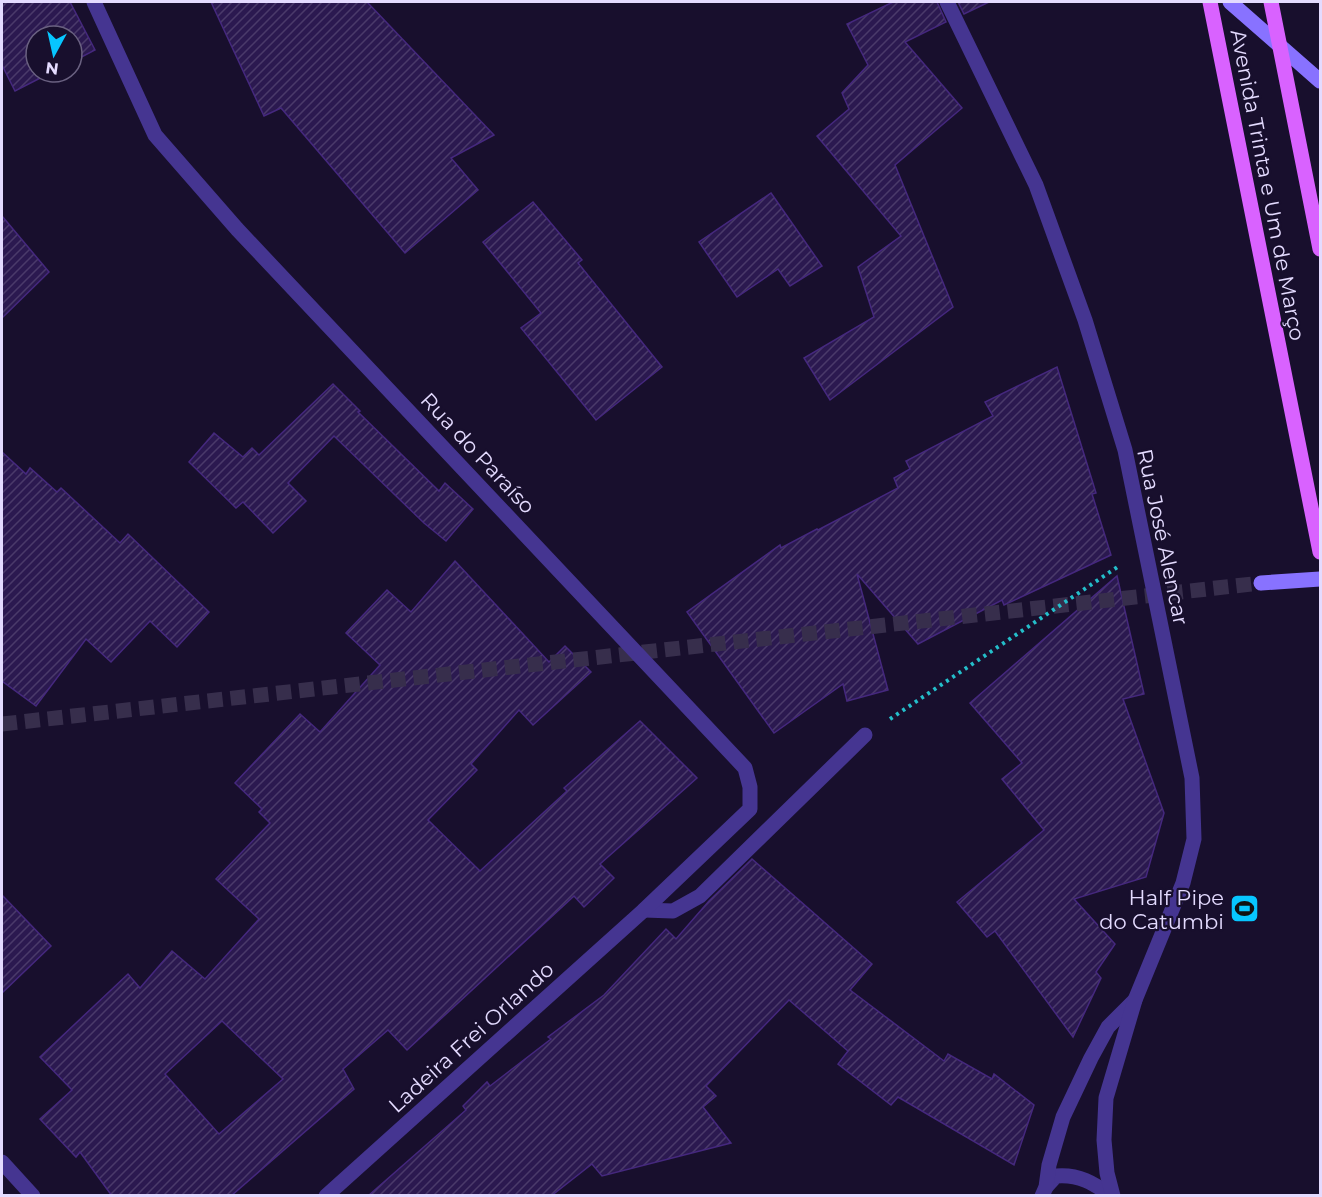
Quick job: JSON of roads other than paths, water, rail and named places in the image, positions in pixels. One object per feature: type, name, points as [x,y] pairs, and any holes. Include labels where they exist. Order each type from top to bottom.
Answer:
[{"type":"main road","name":"Avenida Trinta e Um de Março","points":[[1210,2],[1320,552]]},
{"type":"main road","points":[[1230,2],[1320,81]]},
{"type":"main road","name":"Avenida Trinta e Um de Março","points":[[1271,2],[1320,249]]},
{"type":"main road","points":[[1298,579],[1320,570]]},
{"type":"main road","points":[[1261,583],[1320,579]]},
{"type":"street","name":"Rua do Paraíso","points":[[94,2],[155,135],[237,229],[745,768],[750,788],[750,809],[644,910]]},
{"type":"street","name":"Rua José Alencar","points":[[947,2],[1035,185],[1085,320],[1125,450],[1192,778],[1194,839],[1183,883],[1135,1000],[1106,1098],[1104,1140],[1112,1196]]},
{"type":"street","points":[[644,910],[673,911],[700,896],[865,735]]},
{"type":"street","name":"Ladeira Frei Orlando","points":[[326,1196],[644,910]]},
{"type":"street","points":[[1044,1191],[1049,1164],[1064,1118],[1091,1058],[1108,1027],[1135,1000]]},
{"type":"street","points":[[2,1162],[33,1196]]},
{"type":"street","points":[[1044,1191],[1056,1176],[1070,1175],[1090,1181],[1112,1196]]},
{"type":"tunnel","points":[[2,724],[1261,583]]},
{"type":"place","name":"Half Pipe do Catumbi","points":[[1245,909]]}]
